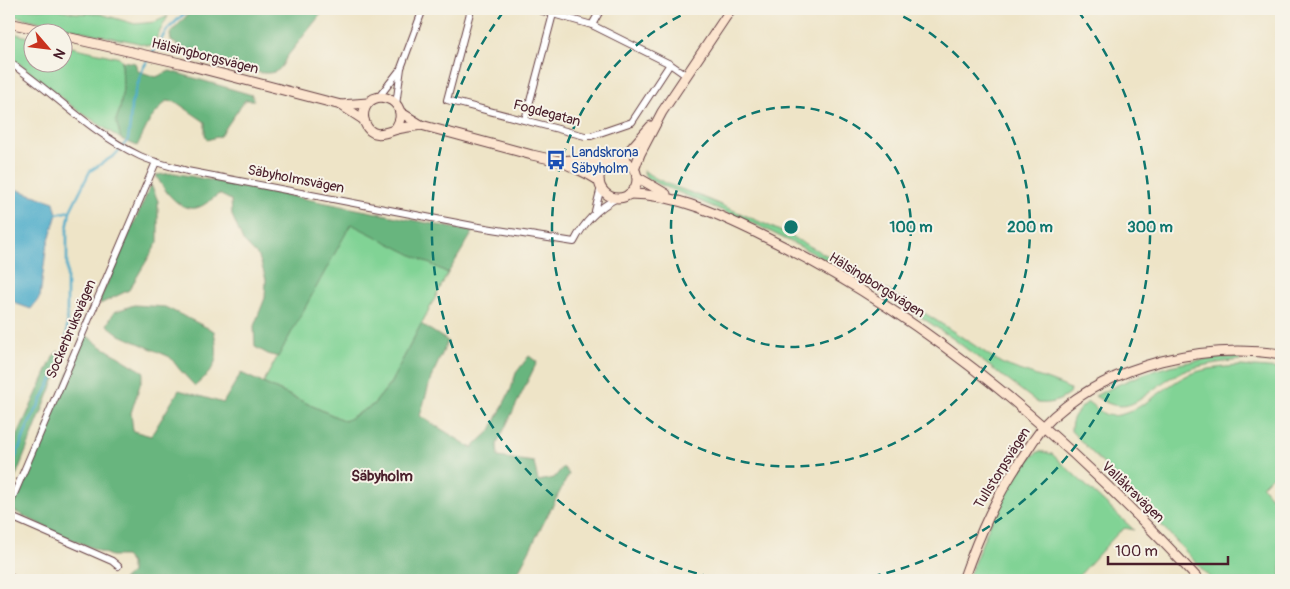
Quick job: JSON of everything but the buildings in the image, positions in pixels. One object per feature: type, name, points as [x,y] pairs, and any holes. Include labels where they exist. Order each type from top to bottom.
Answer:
[{"type":"main road","points":[[620,160],[632,149],[662,112],[731,9]]},
{"type":"main road","points":[[9,23],[22,26]]},
{"type":"main road","name":"Hälsingborgsvägen","points":[[72,38],[180,62],[340,105],[364,120]]},
{"type":"main road","points":[[420,125],[394,130],[385,134],[376,133],[368,128],[364,120],[364,111],[368,103],[378,98],[388,98],[398,109],[420,125],[559,161],[585,172],[600,184],[610,196],[618,198],[629,194],[635,186],[635,174],[640,154],[662,112]]},
{"type":"main road","name":"Hälsingborgsvägen","points":[[340,105],[368,103]]},
{"type":"main road","points":[[394,130],[399,122],[398,109]]},
{"type":"main road","points":[[559,161],[574,160],[607,164]]},
{"type":"main road","points":[[600,184],[601,171],[607,164],[615,160],[629,164],[635,174]]},
{"type":"main road","name":"Hälsingborgsvägen","points":[[635,174],[675,199],[748,229],[857,286],[950,349],[988,378],[1044,427]]},
{"type":"main road","name":"Hälsingborgsvägen","points":[[629,194],[675,199]]},
{"type":"main road","name":"Tullstorpsvägen","points":[[962,580],[986,519],[1007,480],[1053,416],[1114,378],[1135,369],[1174,358],[1211,352],[1258,351],[1281,354]]},
{"type":"main road","name":"Vallåkravägen","points":[[1044,427],[1138,515],[1199,580]]},
{"type":"street","points":[[398,109],[401,68],[423,9]]},
{"type":"street","name":"Fogdegatan","points":[[471,9],[447,100],[589,136],[632,122],[670,64]]},
{"type":"street","points":[[535,9],[592,25],[670,64],[687,76]]},
{"type":"street","points":[[592,25],[601,9]]},
{"type":"street","points":[[525,120],[553,14]]},
{"type":"street","name":"Säbyholmsvägen","points":[[9,62],[101,133],[138,155],[187,171],[473,226],[574,242],[578,233],[594,213],[618,198]]},
{"type":"street","points":[[378,98],[401,68]]},
{"type":"street","name":"Sockerbruksvägen","points":[[9,506],[156,162]]},
{"type":"street","name":"Säbyholmsvägen","points":[[594,213],[600,184]]},
{"type":"street","points":[[9,516],[112,561],[118,566]]},
{"type":"street","points":[[9,577],[16,580]]},
{"type":"green space","points":[[9,9],[56,9],[77,13],[101,14],[135,24],[155,22],[168,16],[152,46],[72,29],[72,22],[41,22],[9,15]]},
{"type":"green space","points":[[197,9],[325,9],[286,58],[283,65],[274,72],[266,73],[243,69],[197,55],[171,41],[170,34],[190,12]]},
{"type":"green space","points":[[9,32],[22,35],[22,66],[9,55]]},
{"type":"green space","points":[[72,47],[120,58],[122,61],[123,88],[120,109],[116,120],[121,139],[73,107],[30,72],[72,72]]},
{"type":"green space","points":[[122,61],[135,63],[138,71],[156,77],[170,71],[252,95],[254,100],[245,100],[220,136],[207,140],[205,122],[176,102],[166,101],[150,120],[137,146],[121,139],[116,120],[120,109],[123,88]]},
{"type":"green space","points":[[643,170],[664,182],[759,221],[819,251],[899,297],[1001,363],[1062,385],[1070,389],[1069,394],[1054,402],[1038,403],[952,338],[896,300],[843,268],[759,226],[647,179]]},
{"type":"green space","points":[[174,173],[473,232],[448,273],[351,224],[278,357],[255,347],[254,326],[265,298],[266,279],[259,257],[243,241],[232,215],[231,200],[219,194],[196,208],[183,206],[172,198],[156,175]]},
{"type":"green space","points":[[151,185],[158,201],[158,242],[129,290],[100,304],[100,299]]},
{"type":"green space","points":[[351,223],[448,273],[390,384],[373,405],[345,421],[263,383]]},
{"type":"green space","points":[[134,305],[165,307],[214,331],[215,362],[203,379],[195,386],[170,357],[120,335],[107,325],[114,312]]},
{"type":"green space","points":[[421,324],[448,341],[431,378],[420,416],[472,448],[491,430],[511,389],[516,373],[529,356],[537,362],[497,444],[498,457],[534,462],[538,481],[554,478],[563,467],[569,474],[514,580],[123,580],[131,573],[131,563],[125,556],[111,556],[55,532],[14,511],[14,506],[86,335],[144,372],[131,413],[133,431],[151,436],[179,390],[223,403],[241,373],[345,421],[373,405],[390,384]]},
{"type":"green space","points":[[58,351],[65,354],[9,493],[9,454],[54,355]]},
{"type":"green space","points":[[1240,357],[1240,360],[1205,365],[1180,373],[1162,383],[1136,402],[1127,405],[1118,406],[1107,403],[1095,396],[1131,379],[1165,367],[1200,360]]},
{"type":"green space","points":[[1241,366],[1281,369],[1281,467],[1262,486],[1281,508],[1281,580],[1212,580],[1129,490],[1071,431],[1075,415],[1088,402],[1107,415],[1127,413],[1138,408],[1188,375],[1207,369]]},
{"type":"green space","points":[[1040,451],[1052,454],[1134,530],[1125,528],[1118,533],[1075,580],[967,580],[997,507],[1026,460]]},
{"type":"water","points":[[9,187],[54,202],[57,214],[46,250],[40,297],[31,309],[17,304],[9,297]]},
{"type":"waterway","points":[[9,474],[28,426],[62,360],[67,338],[67,230],[70,211],[90,171],[115,155],[128,140],[131,105],[143,68],[167,30],[189,9]]},
{"type":"waterway","points":[[236,9],[256,9]]},
{"type":"waterway","points":[[57,214],[70,211]]},
{"type":"place","name":"Landskrona Säbyholm","points":[[556,160]]},
{"type":"district","name":"Säbyholm","points":[[382,476]]}]
